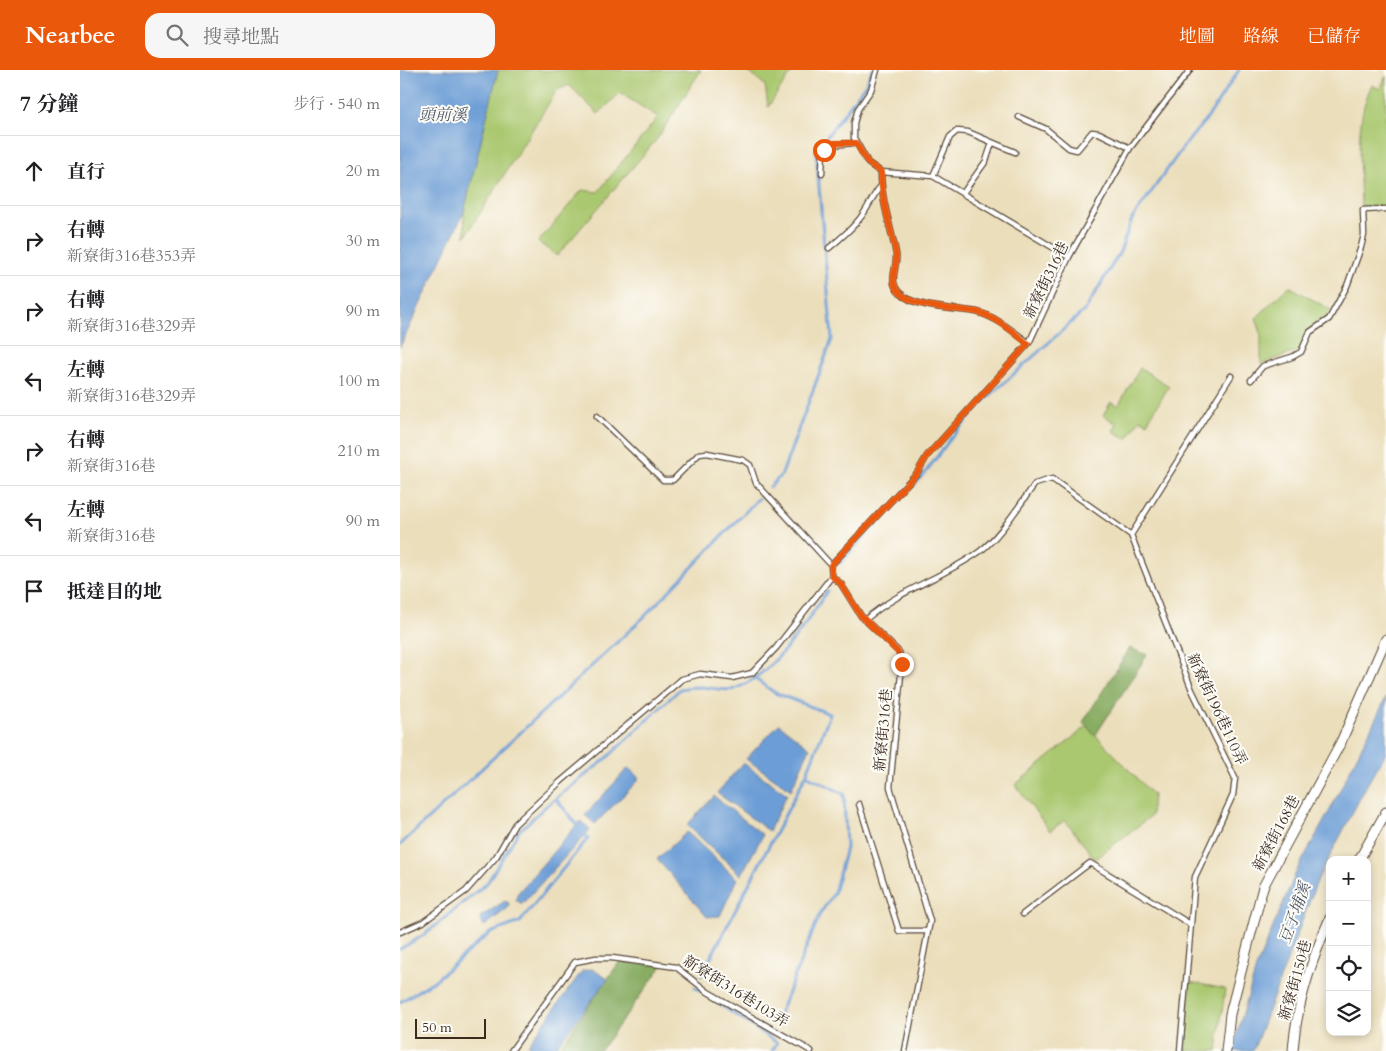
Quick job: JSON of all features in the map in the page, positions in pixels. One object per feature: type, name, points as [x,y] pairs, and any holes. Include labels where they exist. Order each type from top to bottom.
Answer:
[{"type":"street","name":"新寮街168巷","points":[[1226,1051],[1230,1014],[1263,887],[1341,742],[1386,639]]},
{"type":"street","points":[[1361,856],[1386,812]]},
{"type":"street","name":"新寮街150巷","points":[[1292,1051],[1294,1027],[1318,943],[1326,926]]},
{"type":"lane","points":[[877,70],[871,90],[858,109],[854,123],[856,143],[868,163],[881,172],[933,176],[1069,257]]},
{"type":"lane","name":"新寮街316巷","points":[[831,565],[917,473],[927,456],[1028,344],[1069,257],[1130,148],[1190,70]]},
{"type":"lane","points":[[1019,117],[1046,129],[1068,148],[1077,150],[1092,132],[1099,133],[1130,148]]},
{"type":"lane","points":[[933,176],[950,137],[957,131],[968,132],[1015,152]]},
{"type":"lane","points":[[822,173],[824,150],[828,145],[856,143]]},
{"type":"lane","points":[[963,193],[986,161],[992,143]]},
{"type":"lane","points":[[881,172],[881,186],[896,256],[892,278],[900,293],[919,302],[944,309],[977,312],[996,319],[1028,344]]},
{"type":"lane","points":[[828,248],[858,221],[872,196],[881,186]]},
{"type":"lane","points":[[1251,380],[1263,366],[1292,357],[1301,352],[1310,332],[1329,319],[1347,286],[1362,247],[1364,235],[1363,210],[1386,209]]},
{"type":"lane","points":[[865,620],[895,597],[980,551],[995,538],[1035,484],[1052,479],[1131,535],[1231,376]]},
{"type":"lane","points":[[400,932],[423,922],[466,891],[496,857],[515,824],[682,679],[700,674],[732,678],[752,673],[776,648],[832,576],[831,565],[756,483],[750,465],[743,460],[699,454],[673,480],[663,480],[597,416]]},
{"type":"lane","name":"新寮街196巷110弄","points":[[1131,535],[1192,690],[1235,778],[1232,795],[1195,877],[1180,1051]]},
{"type":"lane","name":"新寮街316巷","points":[[832,576],[841,584],[865,620],[898,652],[902,664],[890,787],[930,921],[905,1051]]},
{"type":"lane","points":[[859,804],[899,931],[928,931]]},
{"type":"lane","points":[[1023,914],[1090,863],[1190,924]]},
{"type":"lane","name":"新寮街316巷103弄","points":[[511,1051],[575,962],[596,958],[676,967],[708,992],[811,1051]]},
{"type":"green space","points":[[498,70],[701,70],[657,139],[557,256],[538,242],[582,190],[598,192],[658,117],[620,93],[598,114],[569,85],[557,90],[465,237],[464,212]]},
{"type":"green space","points":[[746,70],[793,70],[768,107],[765,85]]},
{"type":"green space","points":[[1386,76],[1386,208],[1361,206],[1360,128],[1366,98],[1372,85],[1380,89]]},
{"type":"green space","points":[[1289,286],[1331,310],[1310,330],[1301,350],[1261,364],[1261,333],[1256,318]]},
{"type":"green space","points":[[1140,368],[1169,386],[1147,423],[1140,419],[1127,439],[1113,431],[1117,424],[1103,415],[1111,402],[1118,406]]},
{"type":"green space","points":[[1130,648],[1147,655],[1095,736],[1083,722]]},
{"type":"green space","points":[[1087,726],[1153,795],[1151,816],[1095,859],[1065,820],[1050,831],[1015,785]]},
{"type":"green space","points":[[620,961],[662,966],[600,1051],[557,1051]]},
{"type":"green space","points":[[1190,982],[1225,989],[1217,1051],[1186,1051]]},
{"type":"water","name":"頭前溪","points":[[400,70],[498,70],[464,212],[400,347]]},
{"type":"water","name":"豆子埔溪","points":[[1386,698],[1386,753],[1330,856],[1326,856],[1326,864],[1318,879],[1253,1051],[1232,1051],[1257,965],[1297,870],[1330,810]]},
{"type":"water","points":[[779,724],[810,748],[791,790],[746,759]]},
{"type":"water","points":[[743,763],[787,794],[769,831],[717,793]]},
{"type":"water","points":[[628,768],[638,776],[638,781],[595,824],[585,815]]},
{"type":"water","points":[[714,796],[763,835],[741,875],[687,825]]},
{"type":"water","points":[[580,821],[589,828],[589,831],[522,904],[516,900],[517,894]]},
{"type":"water","points":[[687,832],[737,879],[720,916],[707,917],[657,859]]},
{"type":"water","points":[[505,901],[509,903],[508,908],[486,925],[482,925],[480,917]]},
{"type":"water","points":[[592,969],[608,979],[553,1051],[537,1051],[528,1045],[582,971]]},
{"type":"waterway","points":[[770,487],[782,474],[832,339],[816,151],[866,84],[872,70]]},
{"type":"waterway","points":[[840,563],[925,473],[951,438],[984,401],[1085,310],[1120,252],[1132,219],[1184,146],[1208,117],[1239,70]]},
{"type":"waterway","points":[[400,845],[643,618],[759,498]]},
{"type":"waterway","points":[[400,949],[424,935],[487,883],[519,831],[545,807],[607,758],[680,689],[690,687],[734,689],[748,683],[761,673],[787,648],[827,591]]},
{"type":"waterway","points":[[754,678],[775,693],[830,714],[806,775],[844,794],[846,848],[834,893],[820,914],[776,1022]]},
{"type":"waterway","points":[[701,976],[806,775]]},
{"type":"waterway","points":[[556,799],[579,827]]},
{"type":"waterway","points":[[400,1002],[434,981],[490,933],[520,922],[588,838],[584,834]]},
{"type":"waterway","points":[[695,987],[777,1043],[772,1051]]},
{"type":"route","points":[[824,150],[828,145],[834,143],[856,143],[868,163],[881,172],[881,186],[896,256],[892,278],[900,293],[919,302],[944,309],[977,312],[996,319],[1028,344],[927,456],[917,473],[831,565],[832,576],[841,584],[861,616],[898,652],[902,664]]}]
